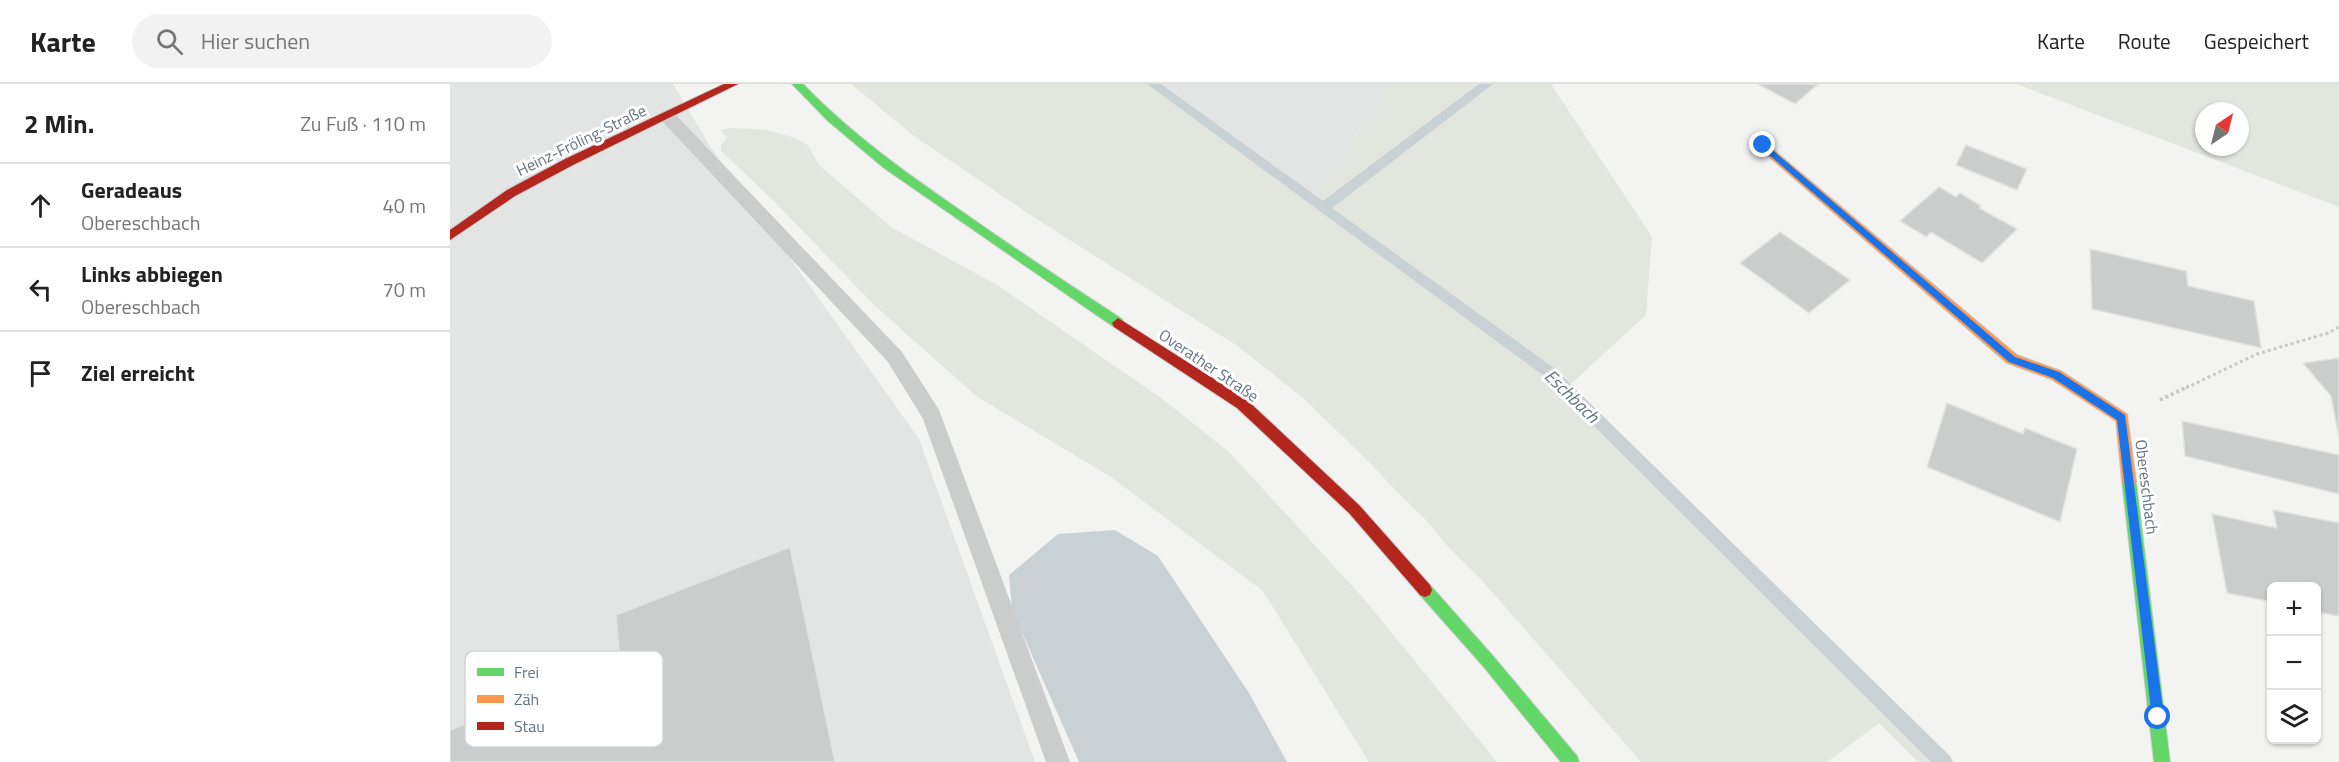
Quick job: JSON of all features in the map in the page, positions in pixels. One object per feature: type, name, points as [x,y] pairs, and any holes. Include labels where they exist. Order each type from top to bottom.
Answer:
[{"type":"main road","name":"Heinz-Fröling-Straße","points":[[450,236],[512,193],[569,162],[733,84]]},
{"type":"main road","name":"Overather Straße","points":[[797,84],[818,107],[873,155],[1038,271],[1242,404],[1354,509],[1488,661],[1571,762]]},
{"type":"main road","points":[[1763,145],[2012,359],[2056,375],[2122,418]]},
{"type":"main road","name":"Obereschbach","points":[[2122,418],[2162,762]]},
{"type":"lane","points":[[667,116],[895,357],[932,416],[1058,762]]},
{"type":"path","points":[[2122,418],[2257,354],[2328,333],[2339,327]]},
{"type":"shaded area","points":[[450,84],[673,84],[710,146],[919,439],[1035,762],[450,762]]},
{"type":"shaded area","points":[[851,84],[1152,84],[1312,202],[1389,84],[1551,84],[1652,237],[1646,315],[1562,392],[1939,762],[1918,762],[1879,723],[1827,762],[1641,762],[1425,519],[1302,397],[1236,345],[1035,218],[914,136]]},
{"type":"shaded area","points":[[1152,84],[1389,84],[1312,202]]},
{"type":"shaded area","points":[[2017,84],[2339,84],[2339,207],[2205,156],[2249,156],[2249,102],[2195,102],[2195,152]]},
{"type":"shaded area","points":[[731,128],[767,130],[792,137],[808,145],[818,164],[891,227],[997,285],[1161,398],[1228,451],[1365,600],[1497,762],[1369,762],[1263,591],[1111,477],[976,396],[873,304],[773,200],[721,151],[721,145],[727,138],[721,130]]},
{"type":"shaded area","points":[[1115,530],[1158,556],[1249,693],[1287,762],[1079,762],[1012,610],[1009,575],[1058,534]]},
{"type":"building","points":[[1758,84],[1818,84],[1795,104]]},
{"type":"building","points":[[1966,145],[2027,169],[2017,190],[1956,165]]},
{"type":"building","points":[[1939,187],[1956,197],[1960,193],[1981,206],[1979,208],[2017,229],[1982,263],[1931,232],[1926,237],[1900,221]]},
{"type":"building","points":[[1780,232],[1850,280],[1809,313],[1740,263]]},
{"type":"building","points":[[2090,249],[2186,271],[2188,286],[2254,301],[2261,348],[2092,309]]},
{"type":"building","points":[[2339,358],[2339,438],[2331,396],[2303,363]]},
{"type":"building","points":[[1947,403],[2023,434],[2025,428],[2077,449],[2060,522],[1927,467]]},
{"type":"building","points":[[2182,421],[2339,455],[2339,494],[2185,456]]},
{"type":"building","points":[[2273,510],[2339,523],[2339,616],[2321,613],[2321,582],[2267,582],[2267,601],[2227,593],[2212,514],[2277,528]]},
{"type":"building","points":[[790,547],[835,762],[450,762],[450,730],[465,724],[465,747],[663,747],[663,651],[619,651],[616,615]]},
{"type":"waterway","name":"Eschbach","points":[[1153,84],[1549,372],[1944,762]]},
{"type":"waterway","points":[[1324,207],[1487,84]]},
{"type":"traffic: fast","points":[[797,84],[832,119],[888,165],[1118,323]]},
{"type":"traffic: fast","points":[[2129,481],[2162,762]]},
{"type":"traffic: fast","points":[[1425,590],[1488,661],[1571,762]]},
{"type":"traffic: slow","points":[[1763,145],[2012,359],[2056,375],[2122,418],[2129,481]]},
{"type":"traffic: jam","points":[[450,236],[511,193],[569,162],[733,84]]},
{"type":"traffic: jam","points":[[1118,323],[1242,404],[1354,509],[1425,590]]},
{"type":"route","points":[[1763,145],[2012,359],[2056,375],[2122,418],[2158,717]]}]
